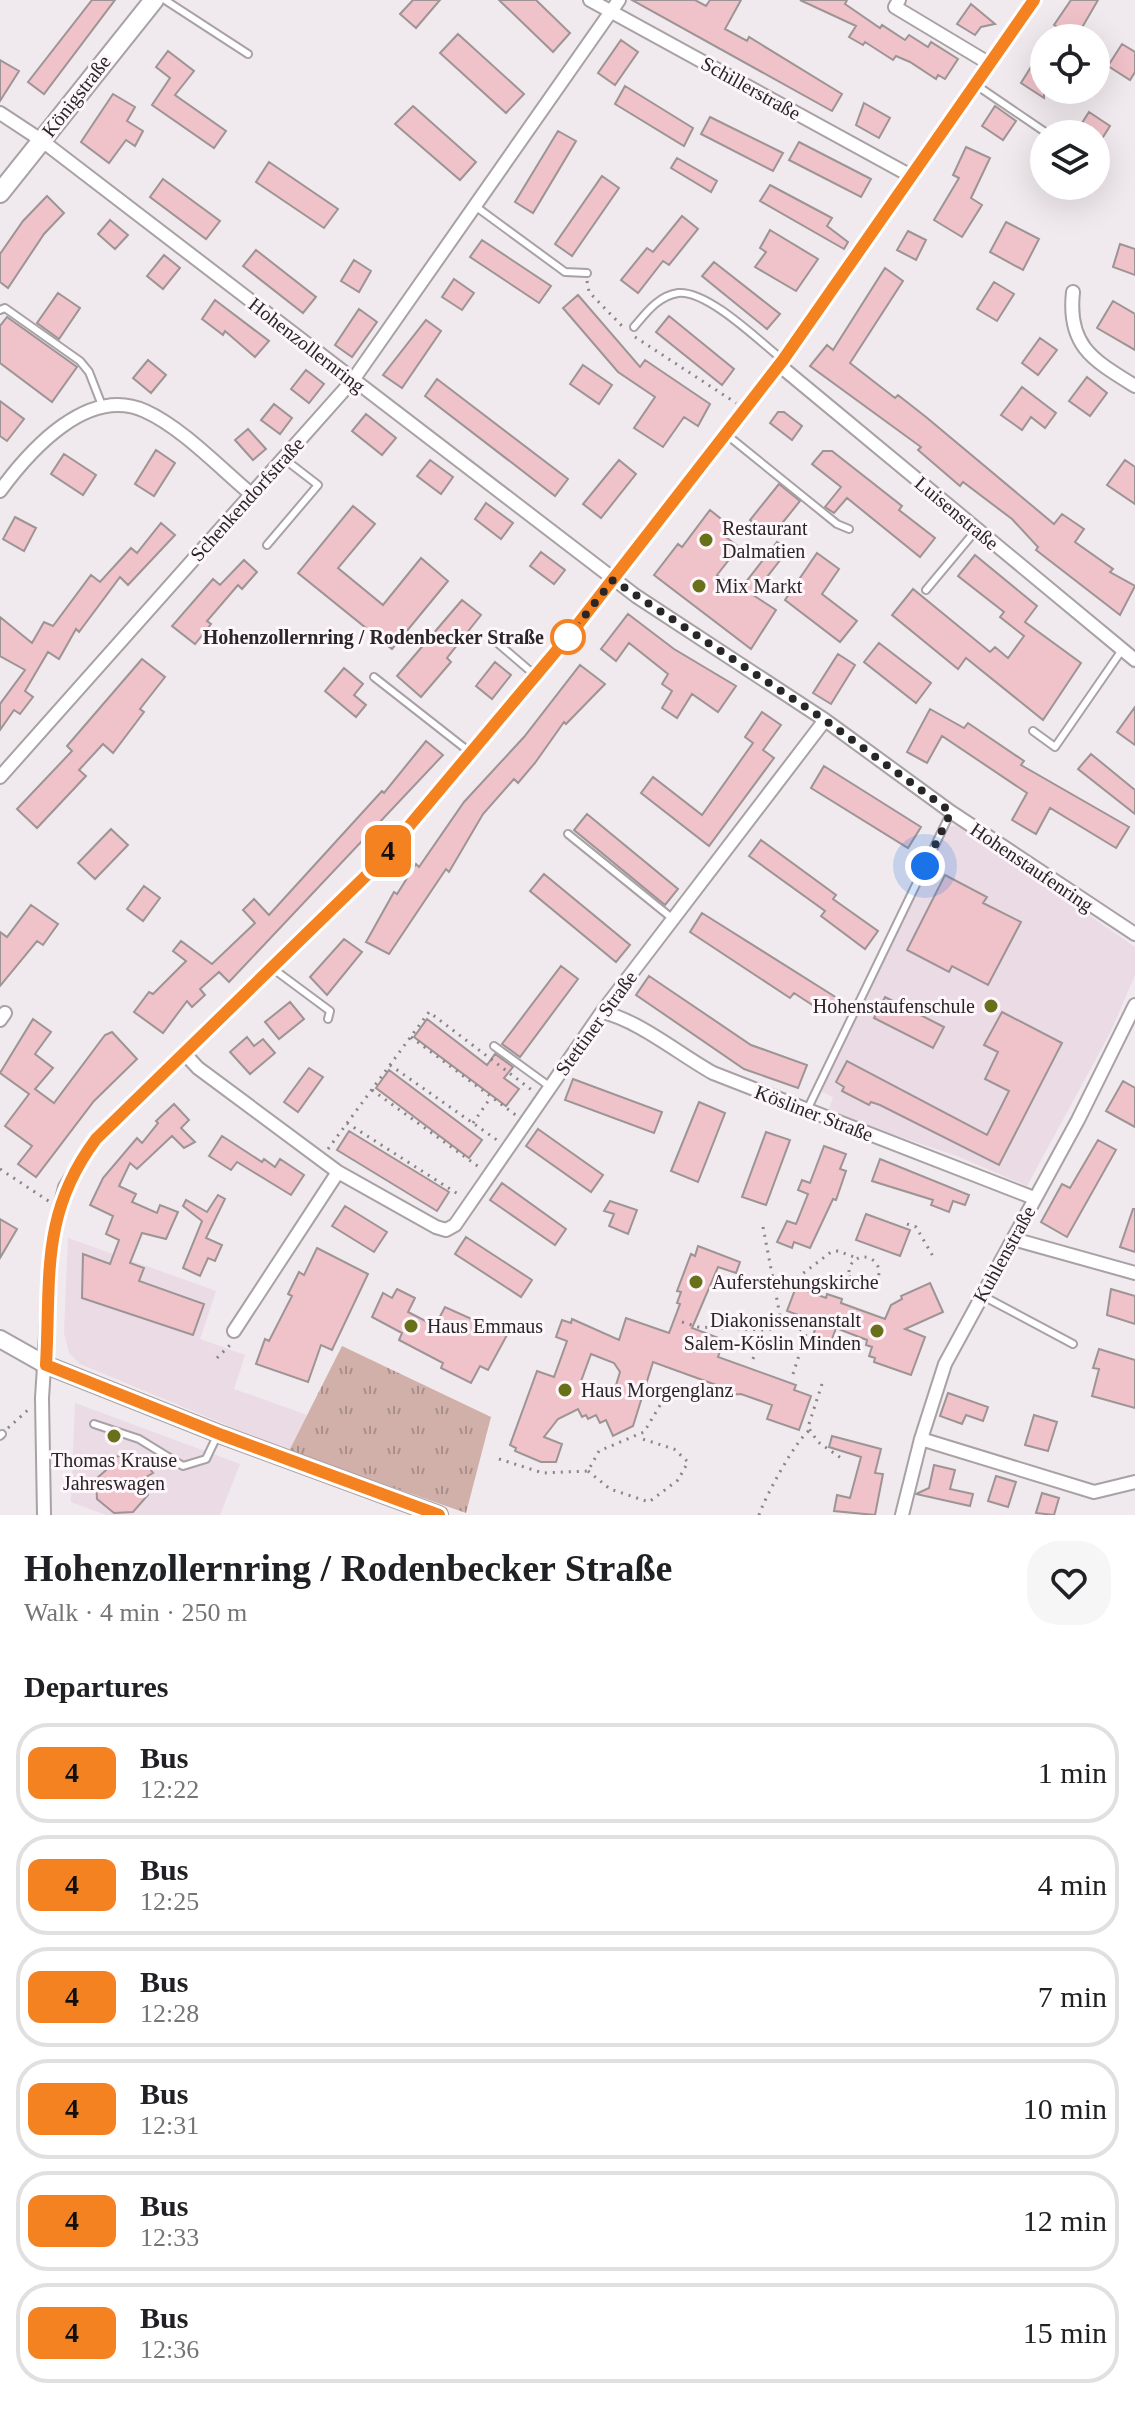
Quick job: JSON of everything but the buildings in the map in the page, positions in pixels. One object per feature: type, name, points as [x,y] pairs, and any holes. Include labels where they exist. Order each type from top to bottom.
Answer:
[{"type":"main road","name":"Königstraße","points":[[0,193],[154,0]]},
{"type":"street","name":"Schillerstraße","points":[[590,0],[615,6],[911,176]]},
{"type":"street","points":[[899,0],[895,7],[990,64]]},
{"type":"street","points":[[44,1515],[42,1398],[52,1241],[57,1207],[79,1162],[96,1139],[373,869],[536,676],[781,363],[1034,0]]},
{"type":"street","name":"Schenkendorfstraße","points":[[0,777],[353,380],[615,6]]},
{"type":"street","name":"Hohenzollernring","points":[[0,113],[41,140],[613,580]]},
{"type":"street","points":[[1073,292],[1073,328],[1082,347],[1105,368],[1135,386]]},
{"type":"street","name":"Luisenstraße","points":[[781,363],[1135,660]]},
{"type":"street","points":[[0,491],[42,442],[74,419],[103,408],[123,405],[160,419],[251,494]]},
{"type":"street","name":"Hohenstaufenring","points":[[613,580],[825,720],[951,812],[1135,934]]},
{"type":"street","name":"Stettiner Straße","points":[[184,1053],[198,1068],[338,1172],[446,1230],[455,1225],[602,1012],[825,720]]},
{"type":"street","name":"Kuhlenstraße","points":[[902,1515],[921,1439],[945,1364],[1135,1005]]},
{"type":"street","name":"Kösliner Straße","points":[[602,1012],[623,1017],[666,1047],[713,1073],[1034,1198]]},
{"type":"street","points":[[234,1331],[338,1172]]},
{"type":"street","points":[[1013,1239],[1135,1273]]},
{"type":"street","points":[[0,1339],[46,1365],[218,1434],[439,1515]]},
{"type":"street","points":[[921,1439],[1094,1492],[1135,1482]]},
{"type":"lane","points":[[165,0],[248,54]]},
{"type":"lane","points":[[976,85],[1030,122]]},
{"type":"lane","points":[[475,206],[565,272],[587,273]]},
{"type":"lane","points":[[634,327],[652,305],[675,293],[687,293],[708,300],[781,363]]},
{"type":"lane","points":[[0,310],[7,309],[80,361],[91,377],[103,408]]},
{"type":"lane","points":[[727,435],[837,524],[849,529]]},
{"type":"lane","points":[[267,545],[318,485],[283,458]]},
{"type":"lane","points":[[926,590],[977,529]]},
{"type":"lane","points":[[494,640],[536,676]]},
{"type":"lane","points":[[1033,731],[1055,747],[1122,650]]},
{"type":"lane","points":[[374,677],[471,753]]},
{"type":"lane","points":[[807,1110],[951,812]]},
{"type":"lane","points":[[568,834],[673,919]]},
{"type":"lane","points":[[272,968],[330,1011],[328,1019]]},
{"type":"lane","points":[[494,1046],[549,1086]]},
{"type":"lane","points":[[981,1295],[1073,1344]]},
{"type":"lane","points":[[94,1424],[139,1439],[183,1466],[206,1459],[218,1434]]},
{"type":"path","points":[[587,273],[589,292],[630,334],[746,410]]},
{"type":"path","points":[[321,1159],[429,1012],[541,1097]]},
{"type":"path","points":[[411,1037],[524,1121]]},
{"type":"path","points":[[390,1065],[507,1147]]},
{"type":"path","points":[[372,1090],[489,1174]]},
{"type":"path","points":[[473,1123],[491,1097]]},
{"type":"path","points":[[347,1123],[470,1202]]},
{"type":"path","points":[[0,1169],[57,1207]]},
{"type":"path","points":[[907,1224],[916,1227],[934,1258]]},
{"type":"path","points":[[763,1227],[782,1326]]},
{"type":"path","points":[[774,1285],[793,1279],[831,1252],[866,1257],[874,1261],[878,1270],[877,1279],[870,1286],[840,1278],[810,1286],[793,1279]]},
{"type":"path","points":[[853,1282],[849,1274],[850,1265],[857,1258]]},
{"type":"path","points":[[682,1322],[698,1327],[764,1330],[796,1326],[806,1334],[793,1374]]},
{"type":"path","points":[[753,1359],[764,1330]]},
{"type":"path","points":[[217,1358],[232,1346]]},
{"type":"path","points":[[822,1384],[808,1423],[827,1450],[841,1458]]},
{"type":"path","points":[[588,1471],[599,1451],[637,1437],[665,1397],[693,1389],[724,1396]]},
{"type":"path","points":[[1,1435],[42,1398]]},
{"type":"path","points":[[759,1515],[764,1499],[777,1485],[798,1442],[810,1430]]},
{"type":"path","points":[[499,1459],[543,1473],[588,1471],[610,1489],[649,1502],[678,1480],[688,1462],[674,1449],[637,1437]]},
{"type":"shaded area","name":"Hohenstaufenschule","points":[[958,825],[1135,947],[1135,975],[1111,1031],[1027,1186],[957,1156],[828,1113],[833,1097],[818,1090],[942,835],[949,827]]},
{"type":"shaded area","points":[[68,1238],[216,1291],[200,1339],[245,1355],[234,1389],[307,1415],[289,1451],[80,1364],[69,1353],[64,1333]]},
{"type":"shaded area","points":[[75,1403],[240,1464],[220,1515],[106,1515],[71,1502]]},
{"type":"green space","points":[[342,1346],[491,1417],[466,1513],[289,1451]]},
{"type":"bus line","name":"4","points":[[439,1515],[222,1435],[46,1365],[52,1241],[57,1207],[79,1162],[96,1139],[373,869],[568,637],[783,360],[1034,0]]},
{"type":"place","name":"Restaurant Dalmatien","points":[[706,540]]},
{"type":"place","name":"Mix Markt","points":[[699,586]]},
{"type":"place","name":"Hohenzollernring / Rodenbecker Straße","points":[[568,637]]},
{"type":"place","name":"Hohenstaufenschule","points":[[991,1006]]},
{"type":"place","name":"Auferstehungskirche","points":[[696,1282]]},
{"type":"place","name":"Haus Emmaus","points":[[411,1326]]},
{"type":"place","name":"Diakonissenanstalt Salem-Köslin Minden","points":[[877,1331]]},
{"type":"place","name":"Haus Morgenglanz","points":[[565,1390]]},
{"type":"place","name":"Thomas Krause Jahreswagen","points":[[114,1436]]},
{"type":"route","points":[[568,637],[613,580],[825,720],[951,812],[925,866]]}]
